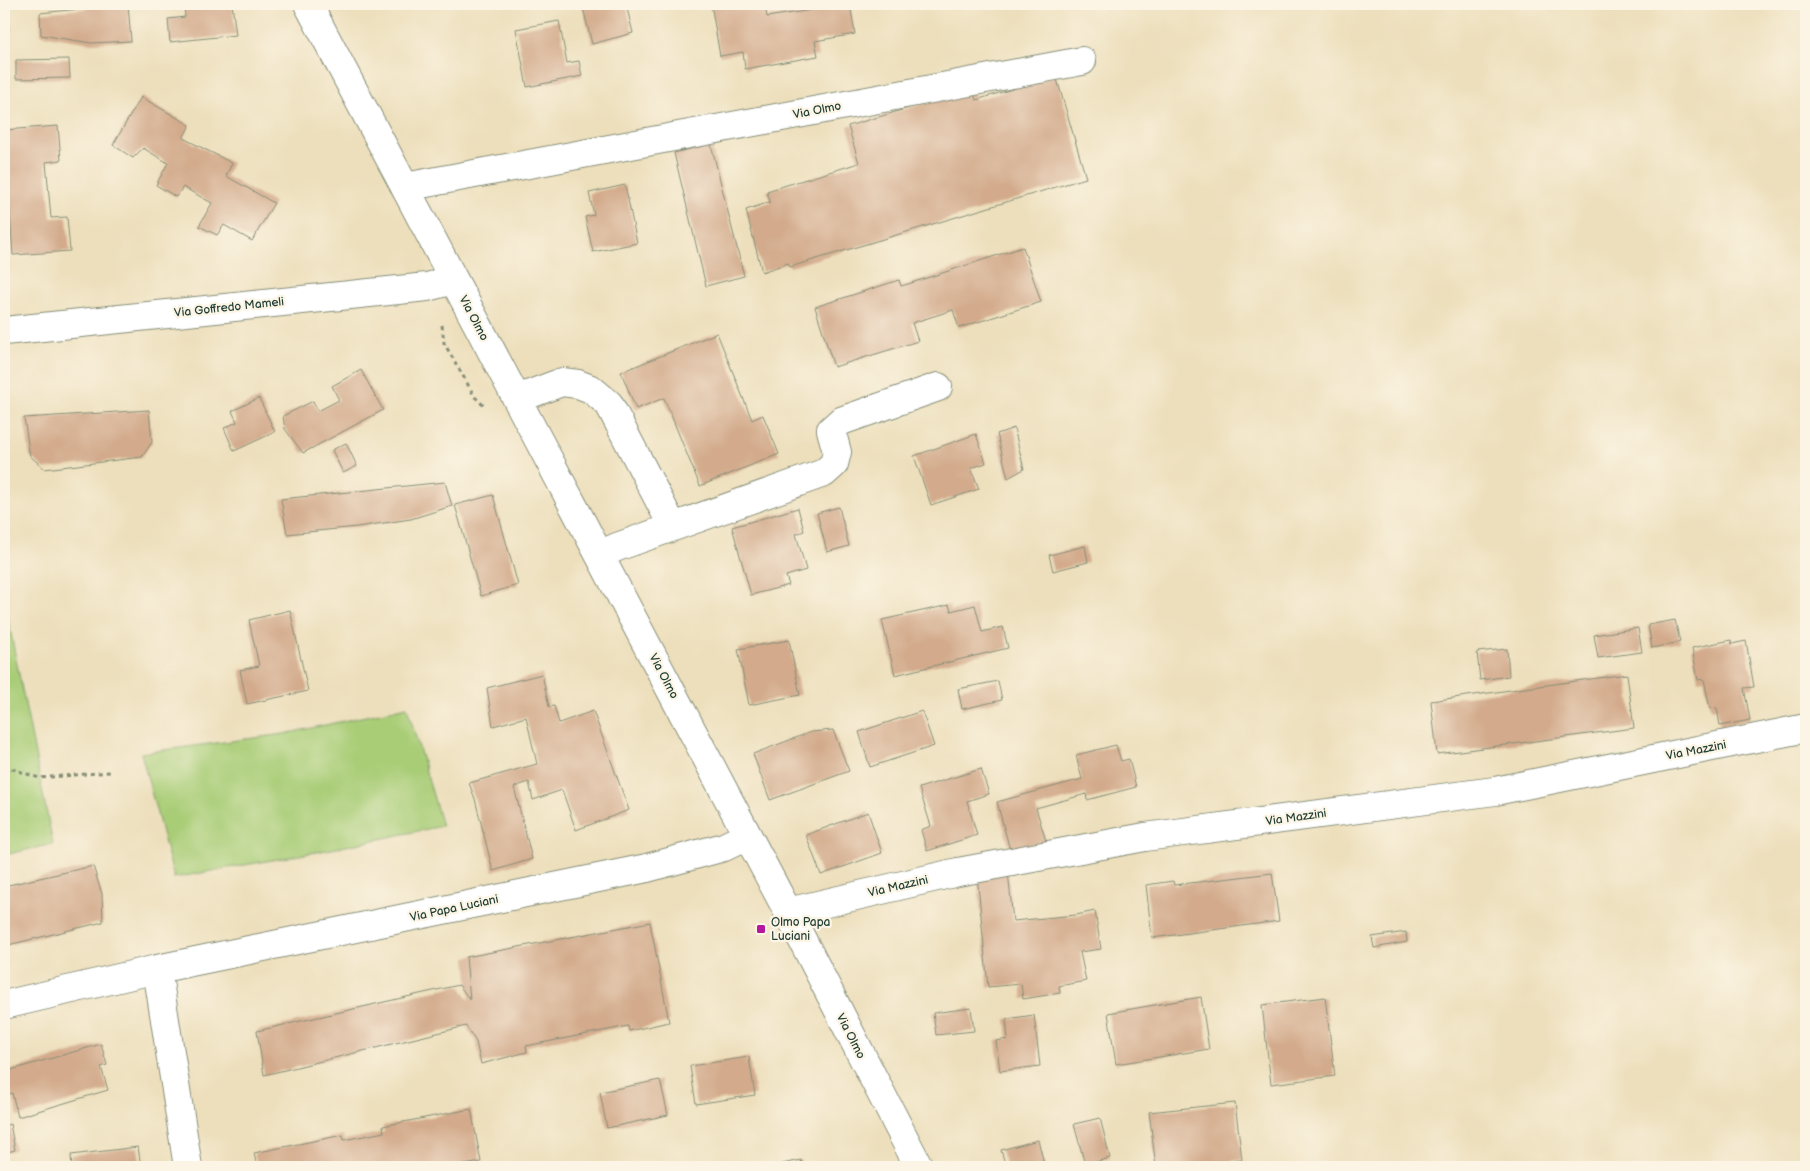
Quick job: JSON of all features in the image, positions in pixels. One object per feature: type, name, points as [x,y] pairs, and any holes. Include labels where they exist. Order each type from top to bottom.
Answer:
[{"type":"street","name":"Via Olmo","points":[[308,4],[788,912],[919,1167]]},
{"type":"street","name":"Via Olmo","points":[[405,187],[1082,60]]},
{"type":"street","name":"Via Goffredo Mameli","points":[[4,330],[427,287],[454,280]]},
{"type":"street","points":[[517,399],[562,382],[578,384],[591,389],[610,404],[673,527]]},
{"type":"street","points":[[600,556],[617,547],[824,473],[834,464],[836,452],[831,430],[841,421],[938,387]]},
{"type":"street","name":"Via Mazzini","points":[[788,912],[958,872],[1145,837],[1495,790],[1806,728]]},
{"type":"street","name":"Via Papa Luciani","points":[[4,1005],[157,969],[647,868],[724,847],[748,836]]},
{"type":"street","points":[[157,969],[188,1167]]},
{"type":"path","points":[[4,766],[39,778],[110,772]]},
{"type":"green space","points":[[4,599],[53,844],[4,855]]},
{"type":"green space","points":[[407,707],[442,826],[327,850],[174,878],[141,753],[284,734]]},
{"type":"building","points":[[89,4],[128,4],[131,41],[91,43],[41,35],[40,13],[90,8]]},
{"type":"building","points":[[184,4],[232,4],[236,35],[170,42],[168,19],[185,17]]},
{"type":"building","points":[[582,4],[626,4],[633,33],[592,44]]},
{"type":"building","points":[[711,4],[765,4],[767,17],[850,4],[855,34],[815,41],[818,56],[745,69],[743,52],[720,56]]},
{"type":"building","points":[[4,14],[8,14],[9,31],[4,31]]},
{"type":"building","points":[[559,21],[567,63],[579,61],[582,76],[527,87],[516,29]]},
{"type":"building","points":[[69,59],[70,78],[16,79],[16,60]]},
{"type":"building","points":[[1056,76],[1086,178],[790,267],[788,263],[762,272],[746,210],[770,202],[767,191],[859,163],[848,126],[973,89],[976,100]]},
{"type":"building","points":[[141,97],[190,125],[183,138],[232,163],[226,176],[274,203],[252,241],[224,225],[217,235],[199,226],[212,203],[183,187],[176,197],[156,185],[168,163],[143,148],[133,158],[113,145]]},
{"type":"building","points":[[58,126],[61,160],[46,162],[51,218],[67,217],[70,251],[13,255],[4,130]]},
{"type":"building","points":[[711,144],[744,276],[706,286],[674,153]]},
{"type":"building","points":[[625,185],[637,243],[593,252],[585,217],[594,215],[589,193]]},
{"type":"building","points":[[1023,247],[1041,302],[959,328],[953,310],[912,323],[918,341],[834,367],[815,307],[899,280],[901,286],[908,284]]},
{"type":"building","points":[[717,333],[752,420],[763,415],[779,454],[700,486],[664,398],[636,409],[621,372]]},
{"type":"building","points":[[361,370],[383,410],[303,453],[285,429],[283,416],[313,401],[318,411],[339,400],[332,386]]},
{"type":"building","points":[[259,398],[275,432],[234,451],[224,428],[237,422],[232,411]]},
{"type":"building","points":[[149,410],[152,442],[142,457],[45,469],[30,456],[24,418]]},
{"type":"building","points":[[1014,428],[1024,469],[1008,478],[997,434]]},
{"type":"building","points":[[976,434],[986,463],[971,468],[979,489],[931,505],[914,456]]},
{"type":"building","points":[[346,443],[357,466],[343,473],[332,450]]},
{"type":"building","points":[[445,482],[452,506],[411,519],[287,534],[281,499]]},
{"type":"building","points":[[493,495],[518,585],[481,596],[455,505]]},
{"type":"building","points":[[839,507],[849,546],[827,552],[817,513]]},
{"type":"building","points":[[798,508],[804,531],[796,534],[806,570],[786,576],[789,585],[751,595],[732,527]]},
{"type":"building","points":[[1085,546],[1088,562],[1053,571],[1049,555]]},
{"type":"building","points":[[949,605],[951,611],[975,605],[982,632],[1003,627],[1008,648],[895,675],[882,620]]},
{"type":"building","points":[[290,610],[308,691],[247,704],[240,670],[259,666],[249,620]]},
{"type":"building","points":[[1675,620],[1680,642],[1652,648],[1648,625]]},
{"type":"building","points":[[1638,628],[1642,652],[1598,658],[1594,635]]},
{"type":"building","points":[[789,640],[800,695],[749,705],[738,649]]},
{"type":"building","points":[[1731,640],[1732,644],[1746,641],[1754,687],[1744,688],[1750,720],[1720,726],[1717,708],[1710,709],[1704,679],[1698,680],[1692,648]]},
{"type":"building","points":[[1507,649],[1509,676],[1480,680],[1477,652]]},
{"type":"building","points":[[542,674],[549,707],[554,706],[559,723],[593,711],[629,810],[576,830],[562,790],[533,800],[529,782],[514,787],[532,859],[493,871],[475,799],[469,783],[537,764],[526,717],[493,726],[487,688]]},
{"type":"building","points":[[1627,674],[1634,728],[1437,754],[1431,701]]},
{"type":"building","points":[[998,681],[1002,700],[962,709],[958,689]]},
{"type":"building","points":[[922,711],[934,746],[870,767],[859,732]]},
{"type":"building","points":[[833,730],[849,771],[770,800],[753,754],[811,732]]},
{"type":"building","points":[[1116,745],[1121,761],[1129,759],[1136,787],[1087,800],[1086,794],[1036,808],[1046,841],[1010,850],[997,802],[1082,779],[1076,755]]},
{"type":"building","points":[[981,769],[989,794],[967,801],[977,835],[927,851],[921,830],[931,826],[919,788]]},
{"type":"building","points":[[868,812],[882,853],[821,875],[806,835]]},
{"type":"building","points":[[93,866],[102,894],[103,922],[4,946],[4,886]]},
{"type":"building","points":[[1008,871],[1013,921],[1076,915],[1095,911],[1101,949],[1080,952],[1086,981],[1059,986],[1060,993],[1023,999],[1021,984],[988,987],[977,875]]},
{"type":"building","points":[[1272,873],[1279,921],[1152,938],[1146,885],[1173,881],[1174,885]]},
{"type":"building","points":[[650,922],[669,1022],[629,1031],[628,1026],[526,1046],[527,1052],[481,1064],[476,1042],[466,1026],[264,1075],[257,1031],[459,985],[470,1000],[466,957]]},
{"type":"building","points":[[1406,932],[1407,942],[1374,948],[1372,937]]},
{"type":"building","points":[[1201,997],[1209,1049],[1116,1064],[1108,1013]]},
{"type":"building","points":[[1325,997],[1335,1076],[1271,1084],[1262,1005]]},
{"type":"building","points":[[971,1008],[974,1031],[936,1035],[933,1013]]},
{"type":"building","points":[[1034,1015],[1040,1066],[1000,1071],[996,1041],[1008,1039],[1006,1019]]},
{"type":"building","points":[[101,1044],[107,1065],[101,1067],[108,1090],[18,1117],[12,1093],[6,1095],[4,1089],[4,1072]]},
{"type":"building","points":[[749,1057],[755,1095],[696,1104],[690,1066]]},
{"type":"building","points":[[660,1080],[668,1115],[607,1128],[600,1092]]},
{"type":"building","points":[[1235,1103],[1242,1160],[1177,1167],[1156,1167],[1149,1112]]},
{"type":"building","points":[[471,1109],[481,1162],[453,1167],[257,1167],[254,1153],[343,1135],[344,1140],[384,1132],[383,1126]]},
{"type":"building","points":[[1100,1118],[1110,1158],[1085,1165],[1074,1124]]},
{"type":"building","points":[[10,1124],[15,1150],[4,1153],[4,1126]]},
{"type":"building","points":[[1038,1140],[1045,1167],[1006,1167],[1001,1150]]},
{"type":"building","points":[[138,1147],[141,1167],[72,1167],[71,1155]]},
{"type":"building","points":[[801,1160],[803,1167],[782,1167],[782,1164]]},
{"type":"place","name":"Olmo Papa Luciani","points":[[761,929]]}]
